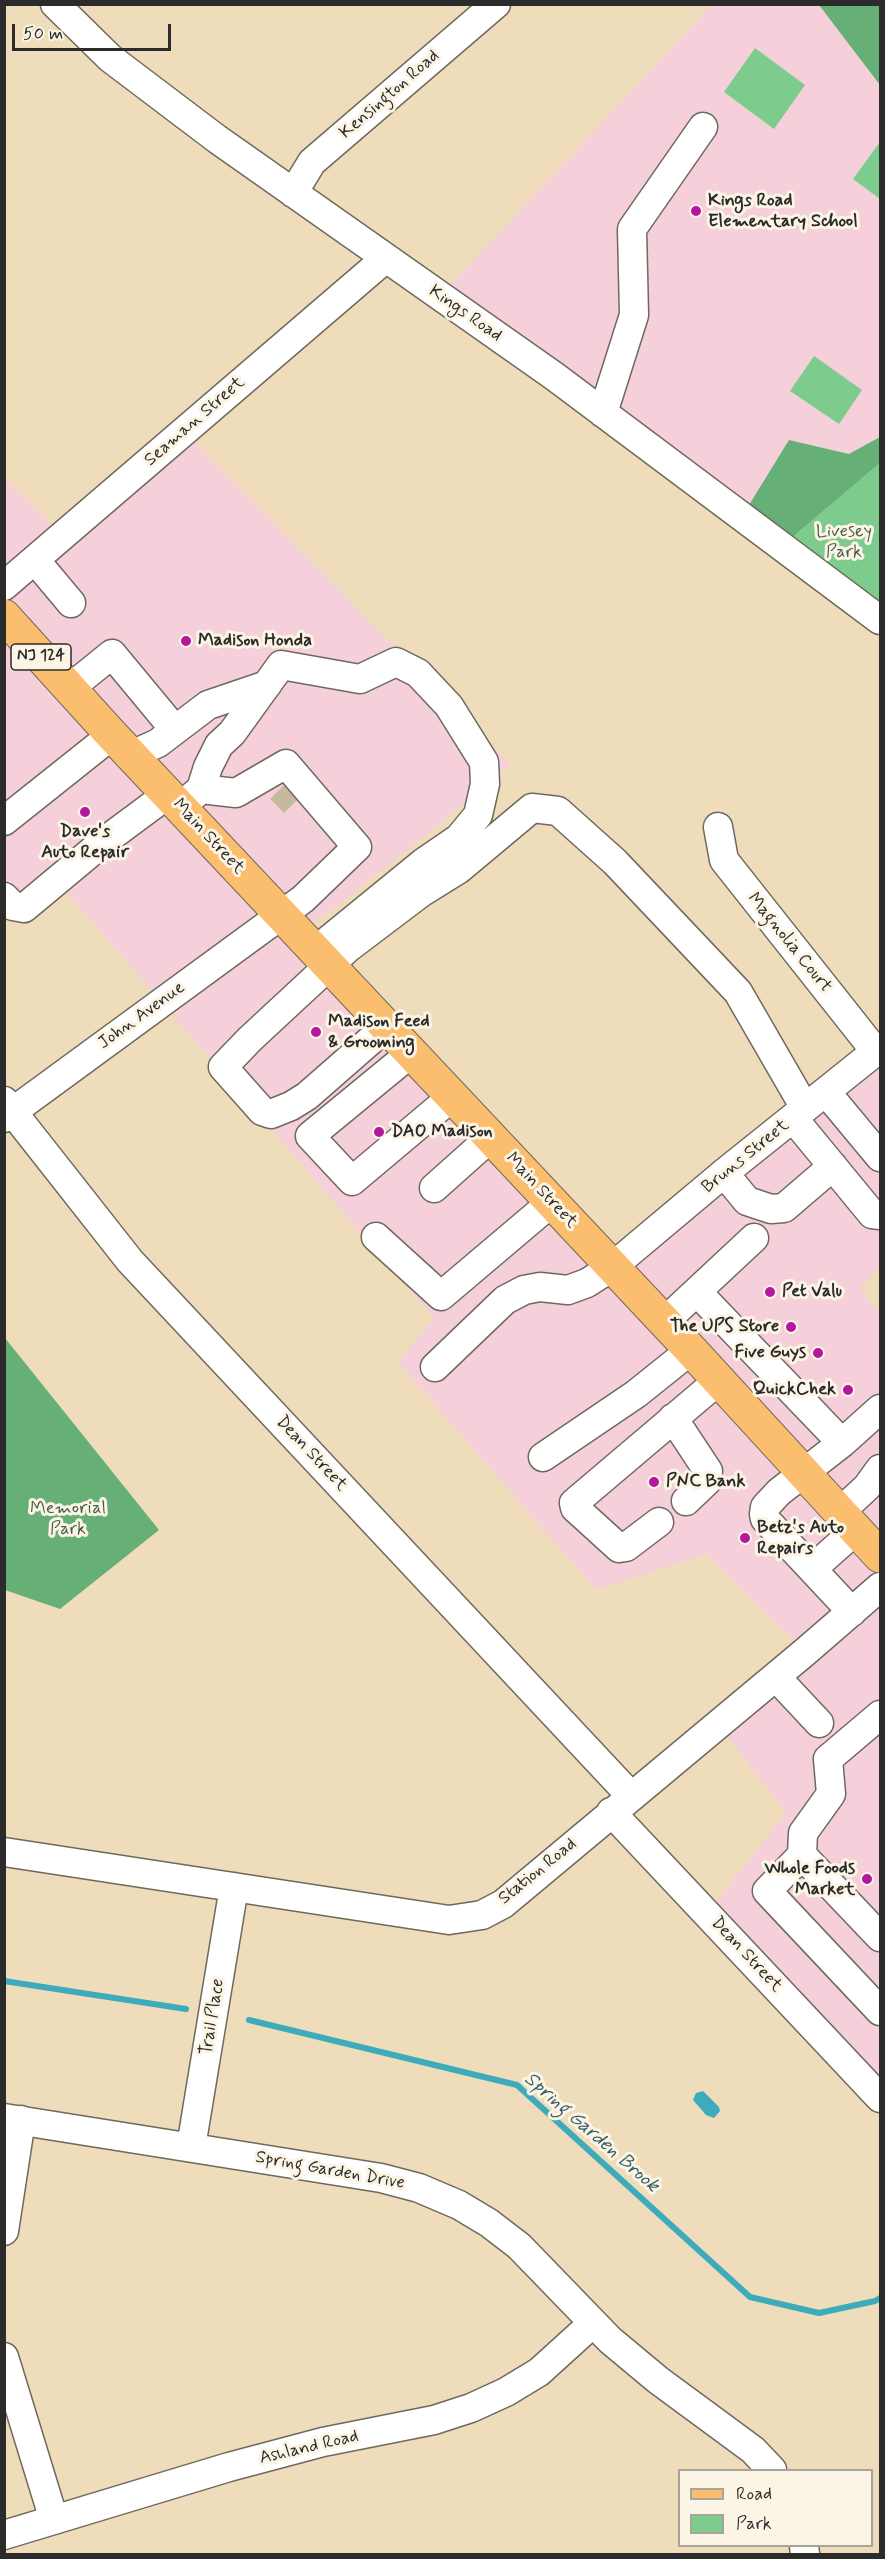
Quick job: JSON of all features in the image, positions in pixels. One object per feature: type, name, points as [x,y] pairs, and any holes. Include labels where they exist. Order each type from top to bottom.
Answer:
[{"type":"main road","name":"Main Street","points":[[4,616],[122,745],[183,797],[280,915],[691,1350],[880,1556]]},
{"type":"street","name":"Kings Road","points":[[55,4],[111,58],[293,193],[603,413],[880,620]]},
{"type":"street","name":"Kensington Road","points":[[293,193],[312,162],[496,4]]},
{"type":"street","points":[[603,413],[634,315],[632,229],[703,127]]},
{"type":"street","name":"Seaman Street","points":[[4,586],[386,258]]},
{"type":"street","points":[[35,560],[71,603]]},
{"type":"street","points":[[70,688],[112,654],[175,730]]},
{"type":"street","points":[[4,821],[122,745],[158,743],[208,705],[274,675],[360,679],[396,662],[418,674],[449,706],[484,762],[485,784],[478,815],[459,838],[424,862],[322,958],[223,1067],[262,1111],[271,1114],[291,1106],[306,1096],[387,1026]]},
{"type":"street","points":[[4,897],[13,906],[24,908],[102,843],[183,797],[208,767],[219,745],[232,733],[274,675]]},
{"type":"street","points":[[286,764],[357,847],[349,854],[284,786],[286,764]]},
{"type":"street","points":[[183,797],[284,786]]},
{"type":"street","points":[[322,958],[459,869],[532,808],[558,811],[615,862],[738,992],[808,1106],[833,1166],[872,1214],[880,1215]]},
{"type":"street","name":"Magnolia Court","points":[[717,827],[724,860],[878,1050]]},
{"type":"street","name":"John Avenue","points":[[7,1110],[303,899],[349,854]]},
{"type":"street","name":"Bruns Street","points":[[435,1366],[505,1300],[524,1290],[540,1287],[568,1290],[587,1283],[612,1267],[724,1173],[878,1050]]},
{"type":"street","points":[[411,1053],[310,1136],[352,1181],[453,1096]]},
{"type":"street","points":[[808,1106],[880,1157]]},
{"type":"street","name":"Dean Street","points":[[7,1110],[130,1261],[621,1804],[880,2098]]},
{"type":"street","points":[[434,1188],[490,1138]]},
{"type":"street","points":[[724,1173],[747,1202],[759,1207],[784,1208],[833,1166]]},
{"type":"street","points":[[376,1237],[441,1296],[552,1202]]},
{"type":"street","points":[[664,1322],[698,1293],[754,1238]]},
{"type":"street","points":[[698,1293],[842,1443]]},
{"type":"street","points":[[543,1457],[636,1394],[691,1350]]},
{"type":"street","points":[[648,1530],[626,1547],[615,1546],[575,1508],[574,1503],[719,1380]]},
{"type":"street","points":[[852,1612],[765,1520],[764,1514],[765,1507],[779,1492],[842,1443],[880,1408]]},
{"type":"street","points":[[673,1418],[708,1471],[707,1482],[686,1501]]},
{"type":"street","points":[[812,1569],[878,1479]]},
{"type":"street","name":"Station Road","points":[[4,1852],[458,1920],[482,1915],[503,1904],[776,1677],[880,1587]]},
{"type":"street","points":[[776,1677],[819,1723]]},
{"type":"street","points":[[880,1715],[828,1759],[831,1794],[803,1833],[802,1855],[767,1892],[880,2011]]},
{"type":"street","points":[[802,1855],[880,1937]]},
{"type":"street","name":"Trail Place","points":[[191,2147],[234,1887]]},
{"type":"street","points":[[4,2231],[13,2119]]},
{"type":"street","name":"Spring Garden Drive","points":[[13,2119],[381,2178],[419,2188],[459,2205],[489,2223],[519,2246],[593,2323],[658,2380],[753,2450],[771,2469]]},
{"type":"street","name":"Ashland Road","points":[[4,2535],[229,2467],[323,2442],[434,2420],[471,2408],[506,2392],[539,2372],[593,2323]]},
{"type":"street","points":[[4,2357],[54,2520]]},
{"type":"shaded area","points":[[712,5],[819,5],[880,85],[880,437],[849,454],[789,440],[741,518],[440,296]]},
{"type":"shaded area","points":[[184,432],[510,764],[437,826],[300,935],[615,1261],[880,1048],[880,1266],[860,1289],[880,1314],[880,2098],[707,1914],[786,1812],[718,1725],[805,1652],[706,1554],[596,1590],[398,1362],[434,1318],[66,891],[5,910],[4,477],[63,536]]},
{"type":"green space","points":[[819,5],[880,5],[880,85]]},
{"type":"green space","points":[[755,48],[805,85],[774,129],[724,92]]},
{"type":"green space","points":[[880,142],[880,199],[853,179]]},
{"type":"green space","points":[[814,356],[862,390],[839,424],[790,391]]},
{"type":"green space","points":[[880,437],[880,463],[782,546],[741,518],[789,440],[849,454]]},
{"type":"green space","name":"Livesey Park","points":[[880,463],[880,609],[782,546]]},
{"type":"green space","name":"Memorial Park","points":[[5,1338],[159,1530],[60,1609],[5,1590]]},
{"type":"water","points":[[703,2091],[719,2107],[720,2111],[714,2118],[706,2115],[693,2100],[696,2093]]},
{"type":"waterway","name":"Spring Garden Brook","points":[[4,1981],[186,2009]]},
{"type":"waterway","name":"Spring Garden Brook","points":[[249,2020],[517,2085],[750,2297],[819,2313],[880,2298]]},
{"type":"tunnel","points":[[280,789],[294,803]]},
{"type":"place","name":"Kings Road Elementary School","points":[[696,211]]},
{"type":"place","name":"Madison Honda","points":[[186,641]]},
{"type":"place","name":"Dave's Auto Repair","points":[[85,812]]},
{"type":"place","name":"Madison Feed & Grooming","points":[[316,1032]]},
{"type":"place","name":"DAO Madison","points":[[379,1132]]},
{"type":"place","name":"Pet Valu","points":[[770,1292]]},
{"type":"place","name":"The UPS Store","points":[[791,1327]]},
{"type":"place","name":"Five Guys","points":[[818,1353]]},
{"type":"place","name":"QuickChek","points":[[848,1390]]},
{"type":"place","name":"PNC Bank","points":[[654,1482]]},
{"type":"place","name":"Betz's Auto Repairs","points":[[745,1538]]},
{"type":"place","name":"Whole Foods Market","points":[[867,1879]]}]
